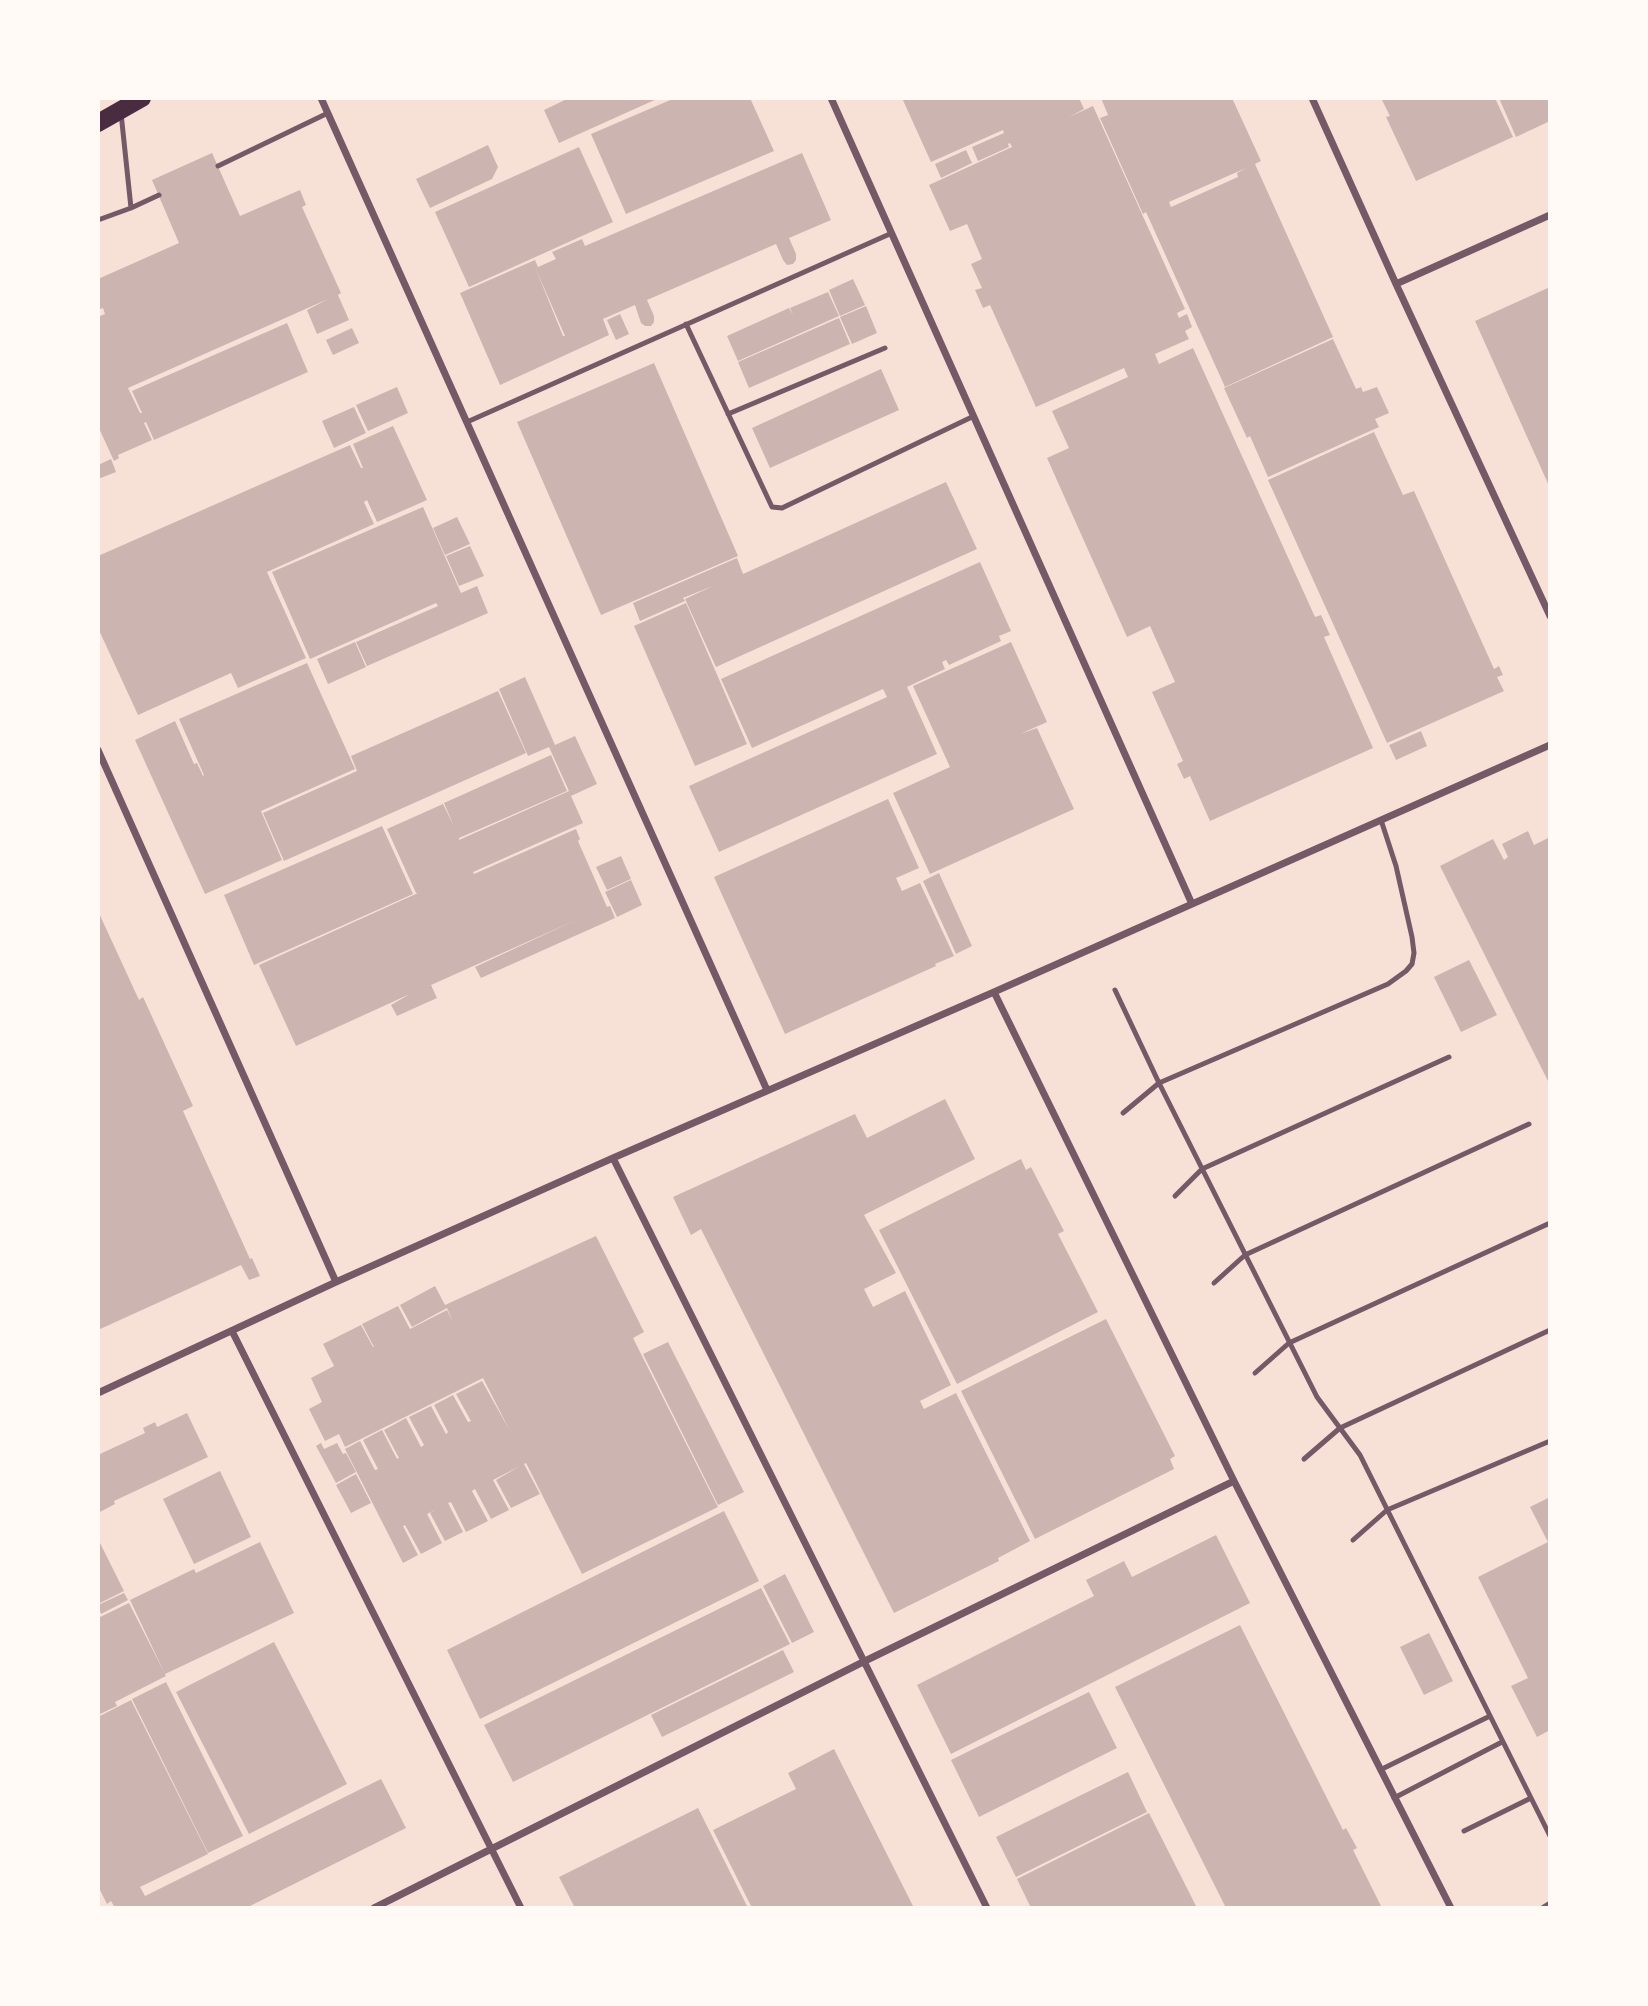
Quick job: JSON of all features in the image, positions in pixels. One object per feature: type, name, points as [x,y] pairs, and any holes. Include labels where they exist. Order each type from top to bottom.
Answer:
[{"type":"main road","points":[[98,123],[142,98]]},
{"type":"street","points":[[321,98],[767,1090]]},
{"type":"street","points":[[831,98],[1192,904]]},
{"type":"street","points":[[1312,98],[1550,616]]},
{"type":"street","points":[[1396,284],[1550,215]]},
{"type":"street","points":[[98,1393],[336,1282],[613,1158],[1550,745]]},
{"type":"street","points":[[98,750],[336,1282]]},
{"type":"street","points":[[994,992],[1234,1481],[1451,1908]]},
{"type":"street","points":[[613,1158],[987,1908]]},
{"type":"street","points":[[232,1331],[521,1908]]},
{"type":"street","points":[[374,1908],[865,1661],[1234,1481]]},
{"type":"lane","points":[[121,110],[131,208]]},
{"type":"lane","points":[[218,166],[328,113]]},
{"type":"lane","points":[[98,220],[159,195]]},
{"type":"lane","points":[[467,422],[892,233]]},
{"type":"lane","points":[[686,324],[772,507],[782,508],[974,416]]},
{"type":"lane","points":[[728,414],[885,348]]},
{"type":"lane","points":[[1123,1113],[1159,1083],[1388,984],[1406,971],[1412,964],[1414,953],[1412,937],[1396,866],[1381,820]]},
{"type":"lane","points":[[1115,990],[1289,1343],[1317,1397],[1360,1454],[1550,1836]]},
{"type":"lane","points":[[1175,1196],[1202,1169],[1449,1058]]},
{"type":"lane","points":[[1214,1283],[1245,1255],[1529,1125]]},
{"type":"lane","points":[[1255,1373],[1289,1343],[1550,1223]]},
{"type":"lane","points":[[1304,1459],[1340,1428],[1550,1330]]},
{"type":"lane","points":[[1353,1540],[1387,1510],[1550,1441]]},
{"type":"lane","points":[[1379,1770],[1490,1716]]},
{"type":"lane","points":[[1394,1798],[1502,1742]]},
{"type":"lane","points":[[1464,1831],[1531,1798]]},
{"type":"lane","points":[[1542,1908],[1550,1903]]},
{"type":"building","points":[[569,98],[659,98],[559,143],[544,110]]},
{"type":"building","points":[[675,98],[750,98],[774,151],[626,214],[591,134]]},
{"type":"building","points":[[902,98],[1079,98],[1084,109],[1069,117],[1093,106],[1185,309],[1177,313],[1179,318],[1187,314],[1192,327],[1185,331],[1189,339],[1155,354],[1159,364],[1193,348],[1315,617],[1321,615],[1330,635],[1324,637],[1373,748],[1210,821],[1190,776],[1184,779],[1177,764],[1183,761],[1152,692],[1175,682],[1150,626],[1127,637],[1047,458],[1069,448],[1052,411],[1128,377],[1124,368],[1036,407],[990,305],[983,308],[975,290],[982,288],[971,264],[982,259],[967,224],[950,231],[929,185],[1012,147],[1010,143],[1009,147],[978,161],[972,147],[1004,133],[1003,130],[931,162]]},
{"type":"building","points":[[1101,98],[1232,98],[1261,161],[1255,164],[1333,337],[1225,387],[1146,212],[1143,214],[1100,118],[1108,115]],"holes":[[[1246,168],[1237,173],[1238,177],[1171,207],[1169,202]]]},
{"type":"building","points":[[1381,98],[1495,98],[1513,137],[1416,181],[1386,117],[1390,116]]},
{"type":"building","points":[[1499,98],[1550,98],[1550,121],[1516,137]]},
{"type":"building","points":[[488,145],[498,167],[492,179],[430,208],[416,179]]},
{"type":"building","points":[[579,147],[613,222],[469,287],[435,212]]},
{"type":"building","points":[[966,150],[972,163],[941,178],[935,164]]},
{"type":"building","points":[[212,153],[240,216],[300,190],[306,205],[302,207],[341,293],[338,295],[349,320],[317,334],[307,310],[328,299],[128,388],[142,413],[132,391],[287,323],[308,372],[154,440],[146,422],[144,423],[152,440],[118,455],[119,458],[114,461],[98,426],[98,317],[105,314],[103,308],[98,310],[98,279],[179,243],[152,180]]},
{"type":"building","points":[[802,153],[831,220],[789,238],[796,254],[793,264],[787,265],[776,244],[647,300],[654,316],[651,326],[641,323],[635,305],[603,319],[609,335],[500,385],[460,293],[535,260],[538,267],[556,259],[552,252],[582,239],[585,246]],"holes":[[[535,267],[565,336],[563,336]]]},
{"type":"building","points":[[853,279],[865,305],[840,316],[829,290]]},
{"type":"building","points":[[1550,287],[1550,488],[1475,321]]},
{"type":"building","points":[[828,292],[839,316],[738,361],[727,336],[789,308],[793,315],[790,308]]},
{"type":"building","points":[[866,306],[877,333],[852,344],[840,317]]},
{"type":"building","points":[[620,314],[629,334],[616,340],[607,320]]},
{"type":"building","points":[[839,318],[850,344],[749,388],[738,362]]},
{"type":"building","points":[[352,328],[359,343],[333,355],[326,340]]},
{"type":"building","points":[[1333,339],[1356,389],[1361,387],[1363,392],[1377,387],[1389,413],[1375,419],[1379,427],[1268,477],[1224,388]]},
{"type":"building","points":[[654,363],[738,556],[601,615],[517,422]]},
{"type":"building","points":[[881,369],[899,410],[770,468],[752,428]]},
{"type":"building","points":[[397,387],[408,413],[368,431],[356,405]]},
{"type":"building","points":[[354,407],[366,433],[334,448],[322,421]]},
{"type":"building","points":[[393,426],[427,500],[377,522],[367,500],[364,502],[374,524],[267,572],[306,658],[238,688],[231,673],[138,715],[98,628],[98,556],[350,445],[363,468],[353,444]]},
{"type":"building","points":[[1374,432],[1403,495],[1414,491],[1494,669],[1499,666],[1503,675],[1497,677],[1504,691],[1387,743],[1268,480]]},
{"type":"building","points":[[111,459],[116,472],[98,479],[98,465]]},
{"type":"building","points":[[946,482],[977,549],[716,667],[685,599],[713,586],[683,598],[685,601],[640,621],[633,603],[737,558],[743,574]]},
{"type":"building","points":[[423,507],[461,593],[477,586],[488,613],[367,666],[356,642],[438,606],[436,603],[310,659],[272,572]]},
{"type":"building","points":[[457,517],[470,544],[445,555],[433,528]]},
{"type":"building","points":[[470,546],[484,576],[459,586],[446,556]]},
{"type":"building","points":[[980,562],[1011,631],[999,636],[1001,641],[949,665],[946,660],[942,662],[945,669],[907,687],[937,754],[719,852],[689,786],[887,697],[883,689],[752,748],[721,679]]},
{"type":"building","points":[[686,603],[747,744],[695,766],[634,626]]},
{"type":"building","points":[[355,642],[366,667],[328,684],[317,659]]},
{"type":"building","points":[[1011,642],[1047,722],[1020,734],[1037,728],[1074,809],[930,874],[893,793],[950,767],[913,686]]},
{"type":"building","points":[[307,663],[355,769],[261,811],[282,860],[205,894],[135,740],[175,721],[194,764],[197,763],[203,776],[179,719]]},
{"type":"building","points":[[525,677],[555,745],[575,736],[597,784],[571,796],[583,823],[473,872],[474,874],[576,829],[580,839],[578,841],[607,907],[610,906],[615,918],[481,978],[475,967],[576,920],[431,985],[437,998],[397,1016],[391,1005],[410,994],[296,1046],[259,965],[418,893],[387,829],[443,804],[454,826],[444,803],[551,755],[567,791],[459,840],[569,791],[549,747],[528,756],[499,689]]},
{"type":"building","points":[[498,691],[526,753],[284,861],[263,813],[357,771],[351,756]]},
{"type":"building","points":[[1421,731],[1427,746],[1396,760],[1389,745]]},
{"type":"building","points":[[888,799],[919,868],[896,878],[902,891],[920,883],[954,956],[785,1034],[714,877]]},
{"type":"building","points":[[382,826],[413,894],[254,965],[224,895]]},
{"type":"building","points":[[1528,831],[1534,845],[1550,837],[1550,1085],[1440,866],[1493,839],[1504,860],[1508,857],[1502,844]]},
{"type":"building","points":[[621,856],[631,879],[607,890],[596,867]]},
{"type":"building","points":[[939,873],[972,946],[956,954],[923,881]]},
{"type":"building","points":[[631,880],[642,905],[617,917],[605,892]]},
{"type":"building","points":[[98,911],[139,1000],[143,997],[193,1106],[183,1111],[260,1276],[249,1280],[241,1265],[98,1330]]},
{"type":"building","points":[[1469,960],[1497,1015],[1461,1032],[1434,977]]},
{"type":"building","points":[[945,1099],[975,1159],[864,1215],[896,1273],[864,1289],[873,1307],[905,1291],[951,1385],[920,1401],[924,1409],[956,1393],[1030,1541],[998,1558],[999,1561],[894,1613],[701,1229],[691,1235],[673,1197],[855,1114],[867,1138]]},
{"type":"building","points":[[1021,1159],[1026,1170],[1031,1167],[1064,1231],[1058,1234],[1098,1312],[957,1384],[879,1230]]},
{"type":"building","points":[[596,1236],[644,1332],[633,1338],[718,1507],[582,1574],[526,1463],[524,1464],[540,1494],[511,1508],[496,1480],[520,1466],[493,1480],[509,1510],[491,1519],[475,1489],[472,1491],[488,1521],[466,1532],[451,1502],[448,1503],[463,1532],[445,1541],[430,1513],[437,1509],[427,1514],[442,1543],[421,1554],[405,1525],[403,1526],[418,1555],[403,1563],[345,1449],[360,1441],[375,1470],[378,1469],[363,1440],[382,1430],[397,1459],[399,1458],[384,1430],[406,1418],[421,1447],[424,1445],[409,1417],[431,1406],[446,1434],[448,1432],[434,1405],[453,1395],[468,1422],[471,1421],[456,1394],[482,1381],[510,1431],[483,1378],[345,1447],[339,1434],[325,1441],[309,1409],[322,1402],[311,1378],[334,1366],[323,1344],[361,1325],[374,1347],[362,1324],[398,1306],[410,1329],[447,1310],[453,1322],[447,1308],[412,1327],[400,1305],[435,1286],[445,1305]]},
{"type":"building","points":[[1106,1319],[1175,1456],[1170,1459],[1174,1469],[1035,1539],[961,1391]]},
{"type":"building","points":[[668,1342],[744,1492],[718,1505],[643,1354]]},
{"type":"building","points":[[187,1413],[208,1457],[114,1501],[115,1504],[98,1513],[98,1450],[100,1454],[145,1433],[143,1428],[155,1422],[157,1427]]},
{"type":"building","points":[[321,1443],[324,1449],[337,1443],[356,1472],[336,1483],[316,1446]]},
{"type":"building","points":[[220,1471],[251,1537],[194,1564],[163,1499]]},
{"type":"building","points":[[356,1474],[371,1503],[351,1513],[336,1485]]},
{"type":"building","points":[[1550,1497],[1550,1730],[1537,1737],[1511,1686],[1528,1678],[1478,1577],[1548,1542],[1530,1507]]},
{"type":"building","points":[[724,1511],[759,1581],[480,1719],[447,1650]]},
{"type":"building","points":[[1216,1535],[1250,1603],[951,1754],[917,1685],[1094,1596],[1086,1580],[1124,1561],[1132,1577]]},
{"type":"building","points":[[98,1539],[124,1591],[98,1604]]},
{"type":"building","points":[[260,1542],[294,1613],[165,1674],[130,1600],[194,1569],[196,1573]]},
{"type":"building","points":[[785,1574],[814,1632],[792,1643],[763,1586]]},
{"type":"building","points":[[761,1588],[790,1644],[513,1782],[484,1725]]},
{"type":"building","points":[[124,1593],[128,1600],[101,1614],[98,1605]]},
{"type":"building","points":[[129,1603],[166,1676],[115,1702],[117,1706],[98,1715],[98,1618]]},
{"type":"building","points":[[1240,1625],[1343,1830],[1346,1828],[1357,1848],[1353,1850],[1382,1908],[1226,1908],[1115,1687]]},
{"type":"building","points":[[1429,1633],[1453,1681],[1424,1695],[1400,1647]]},
{"type":"building","points":[[274,1642],[347,1784],[249,1834],[176,1692]]},
{"type":"building","points":[[783,1650],[794,1672],[662,1737],[651,1715]]},
{"type":"building","points":[[166,1682],[243,1836],[208,1853],[132,1699]]},
{"type":"building","points":[[1089,1692],[1117,1748],[979,1817],[951,1760]]},
{"type":"building","points":[[131,1700],[208,1854],[140,1887],[145,1896],[381,1779],[406,1828],[246,1908],[115,1908],[111,1901],[107,1904],[98,1886],[98,1717]]},
{"type":"building","points":[[834,1749],[914,1908],[752,1908],[713,1830],[796,1789],[788,1773]]},
{"type":"building","points":[[1128,1772],[1147,1812],[1016,1877],[996,1837]]},
{"type":"building","points":[[698,1808],[748,1908],[575,1908],[559,1877]]},
{"type":"building","points":[[1149,1813],[1197,1908],[1031,1908],[1017,1879]]}]
